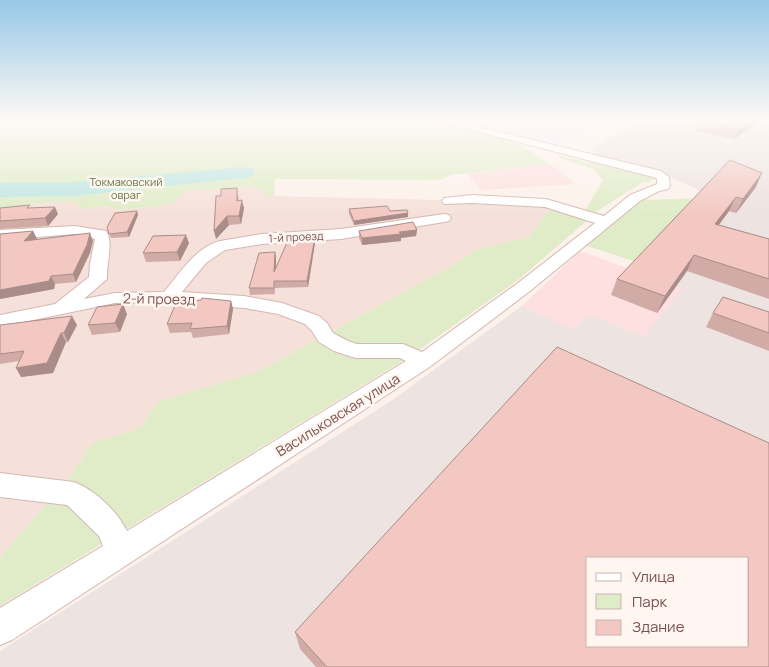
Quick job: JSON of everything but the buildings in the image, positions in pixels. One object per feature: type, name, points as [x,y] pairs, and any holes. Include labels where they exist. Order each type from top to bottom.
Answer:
[{"type":"street","name":"Васильковская улица","points":[[0,628],[422,361],[524,287],[635,198],[655,188],[664,186],[663,177],[657,174],[568,152]]},
{"type":"street","points":[[449,201],[472,199],[546,202],[605,221]]},
{"type":"street","name":"1-й проезд","points":[[169,297],[200,260],[220,246],[262,239],[341,234],[444,218]]},
{"type":"street","points":[[0,235],[75,230],[101,234],[103,239],[98,264],[98,279],[86,290],[69,300],[62,309]]},
{"type":"street","name":"2-й проезд","points":[[0,321],[115,298],[169,297],[244,302],[282,308],[312,320],[320,327],[326,337],[340,346],[356,351],[403,351],[422,361]]},
{"type":"street","points":[[0,485],[74,494],[109,526],[122,552]]},
{"type":"shaded area","points":[[593,152],[769,152],[769,667],[0,667],[0,651],[391,401],[522,306],[573,329],[590,315],[644,337],[682,288],[629,269],[704,193],[663,173],[598,156]]},
{"type":"shaded area","points":[[550,164],[576,184],[481,190],[467,174]]},
{"type":"shaded area","points":[[252,186],[261,189],[267,195],[274,196],[441,200],[479,199],[552,206],[529,237],[478,249],[450,267],[259,371],[157,402],[140,428],[92,443],[68,480],[0,557],[0,209],[55,202],[75,202],[82,209],[103,205],[120,210],[171,204],[185,191]]},
{"type":"shaded area","points":[[579,252],[683,288],[644,338],[590,315],[574,330],[522,306]]},
{"type":"green space","name":"Токмаковский овраг","points":[[0,152],[532,152],[550,164],[451,175],[440,180],[275,179],[274,196],[267,195],[261,189],[252,186],[186,191],[171,204],[120,210],[103,205],[82,209],[75,202],[55,202],[0,209]]},
{"type":"green space","points":[[561,156],[645,174],[653,179],[649,182],[643,182],[594,213],[586,210],[603,180],[593,169],[559,158]]},
{"type":"green space","points":[[700,198],[636,262],[587,246],[586,243],[643,200]]},
{"type":"green space","points":[[552,206],[589,219],[518,280],[406,359],[0,606],[0,557],[68,480],[92,443],[140,428],[157,402],[259,371],[450,267],[478,249],[529,237]]},
{"type":"waterway","points":[[0,190],[73,189],[245,173]]}]
